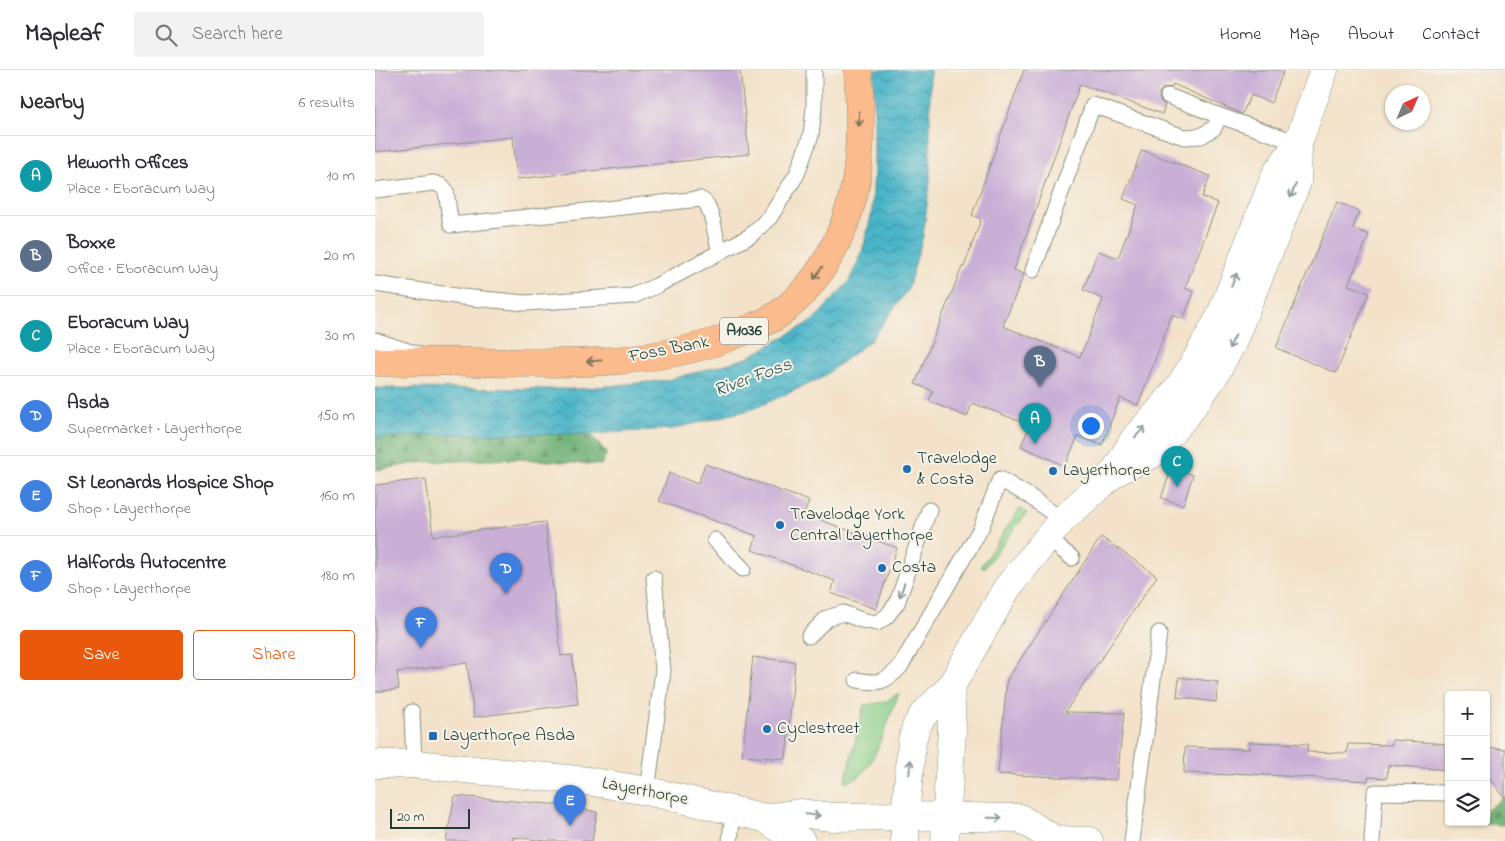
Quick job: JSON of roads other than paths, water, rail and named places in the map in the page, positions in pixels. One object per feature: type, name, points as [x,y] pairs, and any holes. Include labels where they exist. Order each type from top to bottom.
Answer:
[{"type":"main road","name":"Foss Bank","points":[[375,362],[550,363],[610,361],[649,357],[723,340],[774,317],[790,305],[807,287],[837,242],[846,221],[855,186],[859,141],[858,70]]},
{"type":"street","points":[[905,828],[912,741],[916,727],[923,715],[950,688],[1007,588],[1054,529],[1114,473],[1135,438],[1164,406],[1197,360],[1220,316],[1276,174],[1298,144],[1324,70]]},
{"type":"street","points":[[945,829],[952,729],[950,688]]},
{"type":"street","name":"Layerthorpe","points":[[375,764],[414,764],[588,781],[647,791],[765,818],[793,813],[905,828],[945,829],[1020,818],[1054,840],[1089,841]]},
{"type":"street","name":"Layerthorpe","points":[[765,818],[801,841]]},
{"type":"lane","points":[[375,284],[525,304],[633,296],[665,281],[750,236],[770,217],[797,174],[811,135],[814,108],[814,70]]},
{"type":"lane","points":[[1169,96],[1298,144]]},
{"type":"lane","points":[[1033,270],[1093,105],[1184,138],[1201,136],[1214,128],[1220,116]]},
{"type":"lane","points":[[375,190],[434,183],[442,186],[446,191],[451,226],[700,199],[708,207],[720,251]]},
{"type":"lane","points":[[375,340],[440,361]]},
{"type":"lane","points":[[857,680],[878,683],[890,677],[900,667],[981,528],[999,479],[1029,496],[1073,558]]},
{"type":"lane","points":[[809,636],[827,618],[843,613],[861,620],[877,622],[887,616],[897,603],[929,510]]},
{"type":"lane","points":[[715,540],[743,569]]},
{"type":"lane","points":[[647,791],[663,671],[654,578]]},
{"type":"lane","points":[[1132,841],[1159,633]]},
{"type":"lane","points":[[412,712],[414,764]]},
{"type":"lane","points":[[1372,841],[1375,792],[1445,794]]},
{"type":"lane","points":[[730,841],[733,811]]},
{"type":"water","name":"River Foss","points":[[874,70],[930,70],[930,181],[923,236],[908,289],[871,340],[820,379],[753,409],[672,429],[590,434],[449,434],[375,438],[375,388],[577,389],[668,380],[747,358],[814,320],[849,281],[862,253],[872,212]]},
{"type":"place","name":"Boxxe","points":[[1040,387]]},
{"type":"place","name":"Heworth Offices","points":[[1035,444]]},
{"type":"place","name":"Travelodge & Costa","points":[[907,469]]},
{"type":"place","name":"Layerthorpe","points":[[1053,471]]},
{"type":"place","name":"Eboracum Way","points":[[1177,487]]},
{"type":"place","name":"Travelodge York Central Layerthorpe","points":[[780,525]]},
{"type":"place","name":"Costa","points":[[882,568]]},
{"type":"place","name":"Asda","points":[[506,594]]},
{"type":"place","name":"Halfords Autocentre","points":[[421,648]]},
{"type":"place","name":"Cyclestreet","points":[[767,729]]},
{"type":"place","name":"Layerthorpe Asda","points":[[433,736]]},
{"type":"place","name":"St Leonards Hospice Shop","points":[[570,826]]}]
